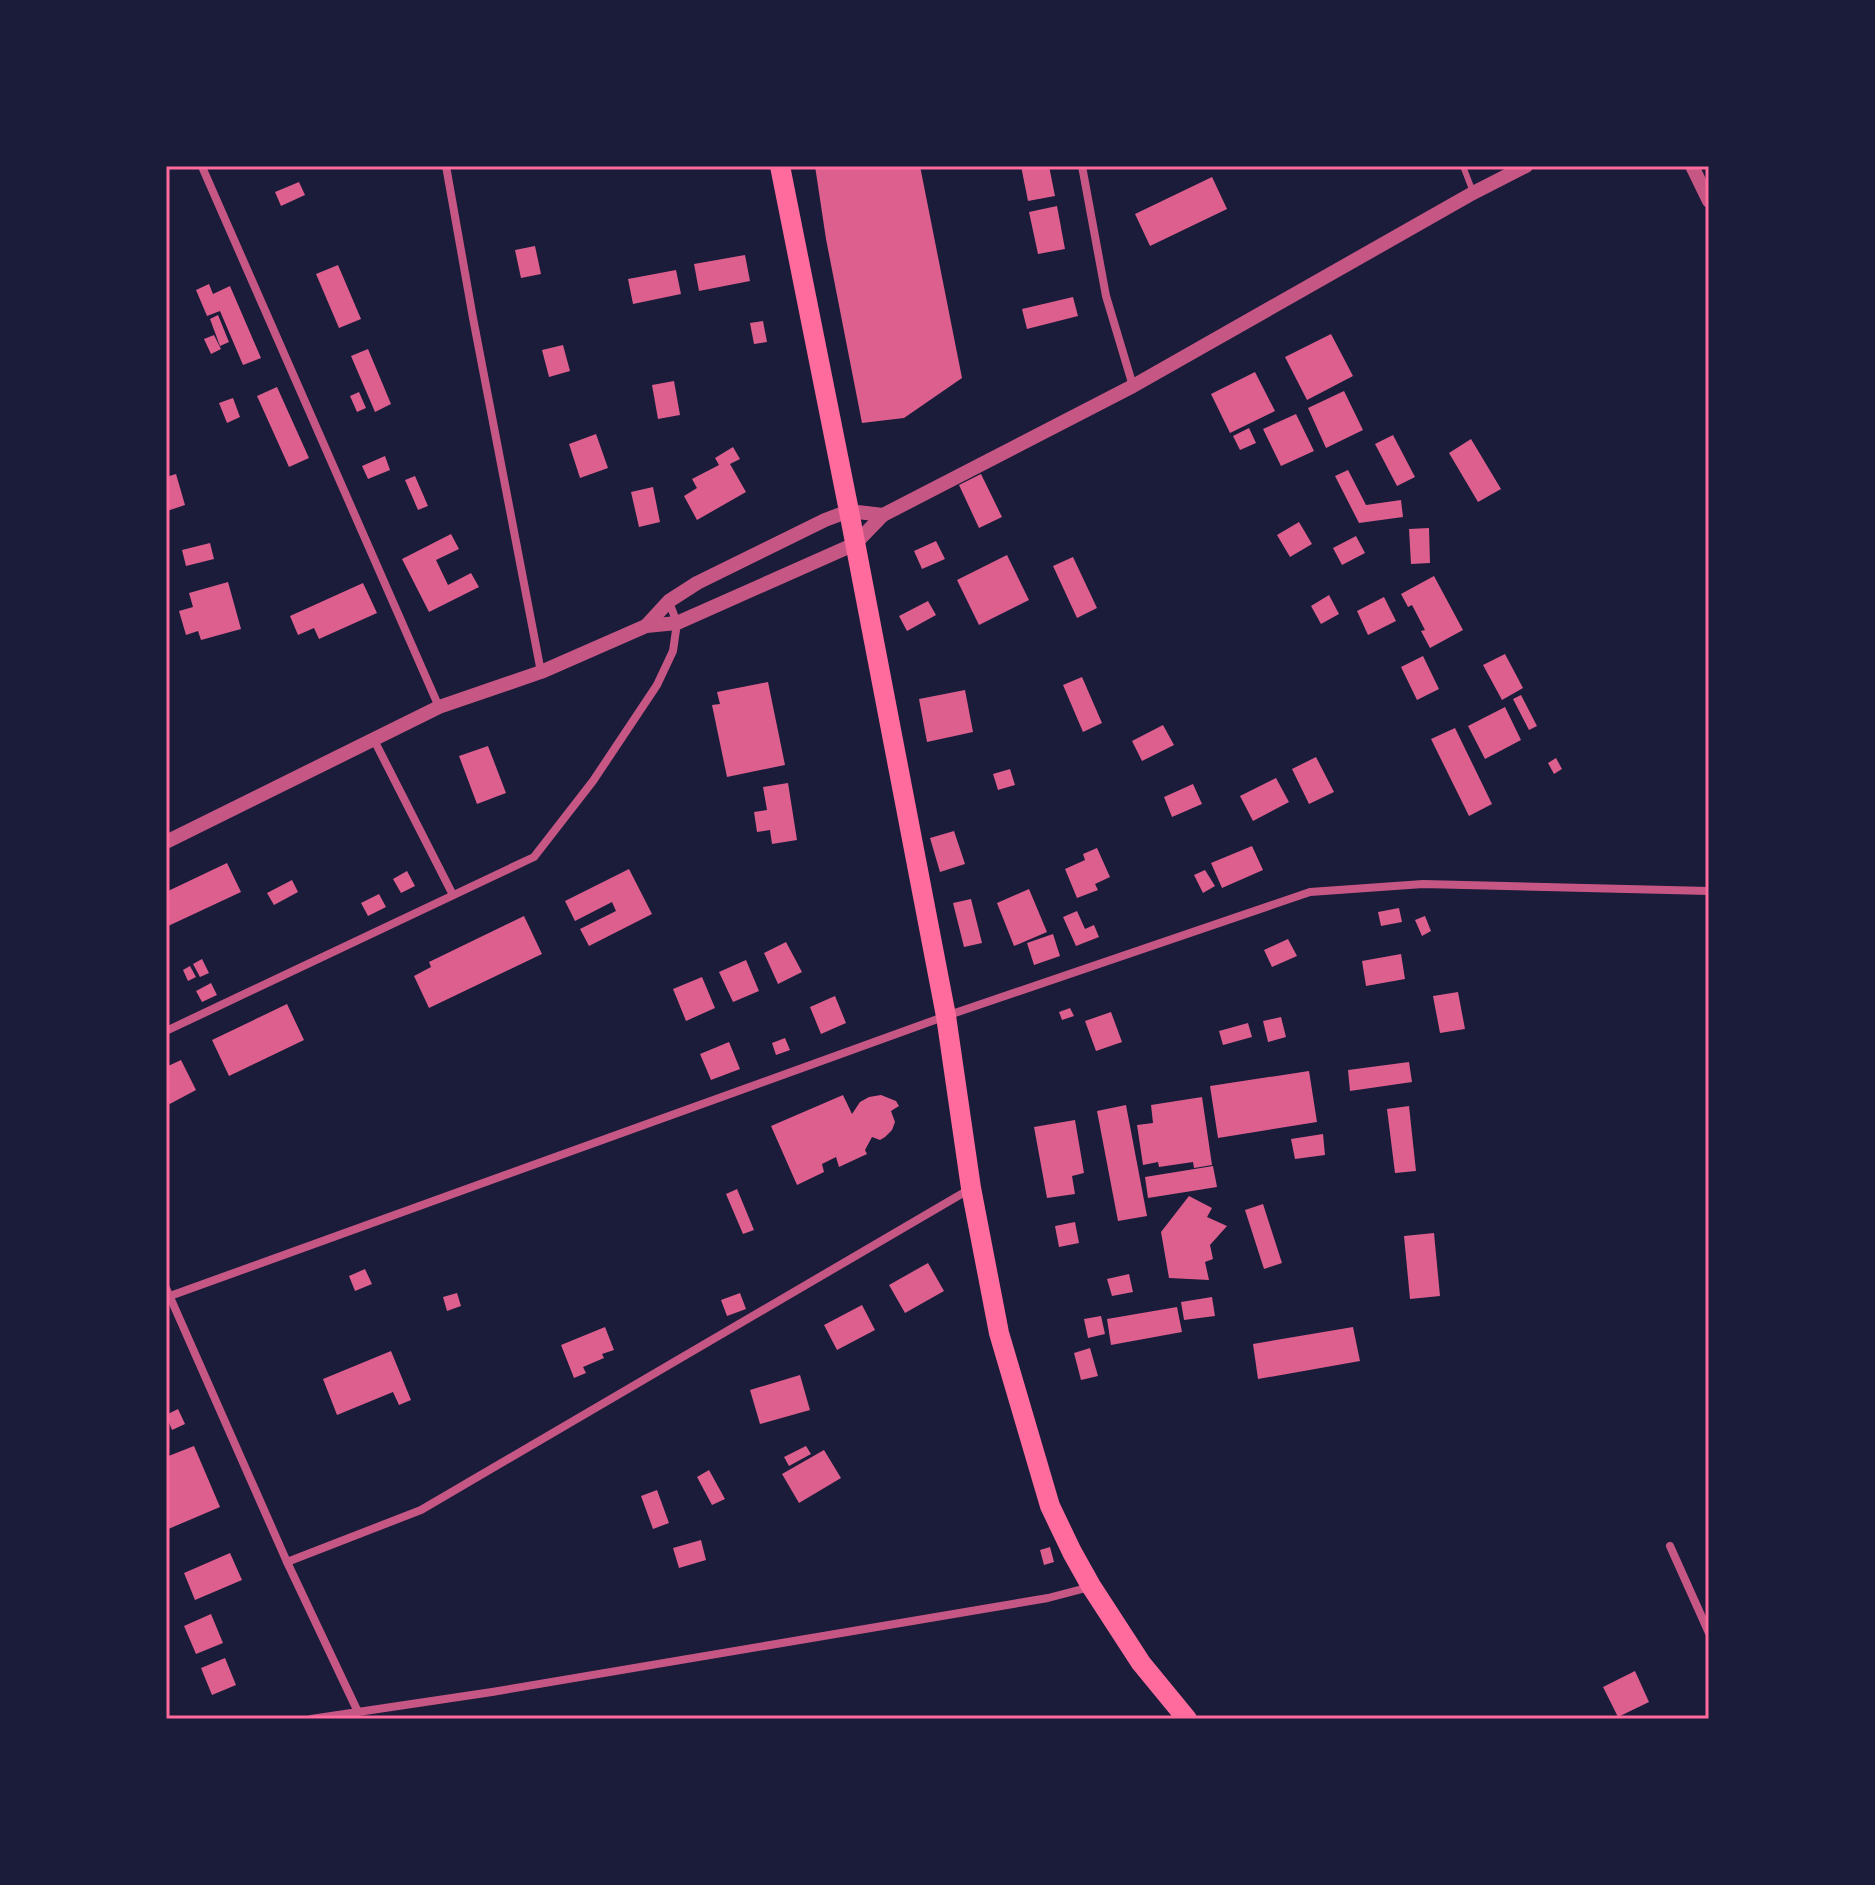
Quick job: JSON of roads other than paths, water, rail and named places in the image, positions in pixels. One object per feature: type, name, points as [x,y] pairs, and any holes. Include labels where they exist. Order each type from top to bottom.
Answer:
[{"type":"main road","points":[[780,166],[946,1016],[971,1188],[999,1333],[1050,1506],[1091,1586],[1141,1663],[1187,1719]]},
{"type":"street","points":[[205,166],[203,169],[439,707]]},
{"type":"street","points":[[446,166],[541,672]]},
{"type":"street","points":[[1082,166],[1106,296],[1133,386]]},
{"type":"street","points":[[1692,166],[1709,201]]},
{"type":"street","points":[[167,837],[439,707],[541,672],[646,626],[677,623],[855,544],[883,515],[1133,386],[1519,168]]},
{"type":"street","points":[[646,626],[669,601],[697,583],[825,520],[849,511],[883,515]]},
{"type":"street","points":[[166,1031],[534,857],[593,781],[657,685],[673,651],[677,623],[669,601]]},
{"type":"street","points":[[374,740],[453,895]]},
{"type":"street","points":[[358,1712],[287,1562],[168,1292],[946,1016],[1310,892],[1423,884],[1709,891]]},
{"type":"street","points":[[287,1562],[421,1510],[971,1188]]},
{"type":"street","points":[[1670,1546],[1709,1633]]},
{"type":"street","points":[[311,1719],[492,1692],[1048,1598],[1091,1586]]},
{"type":"lane","points":[[1463,166],[1473,193]]}]
